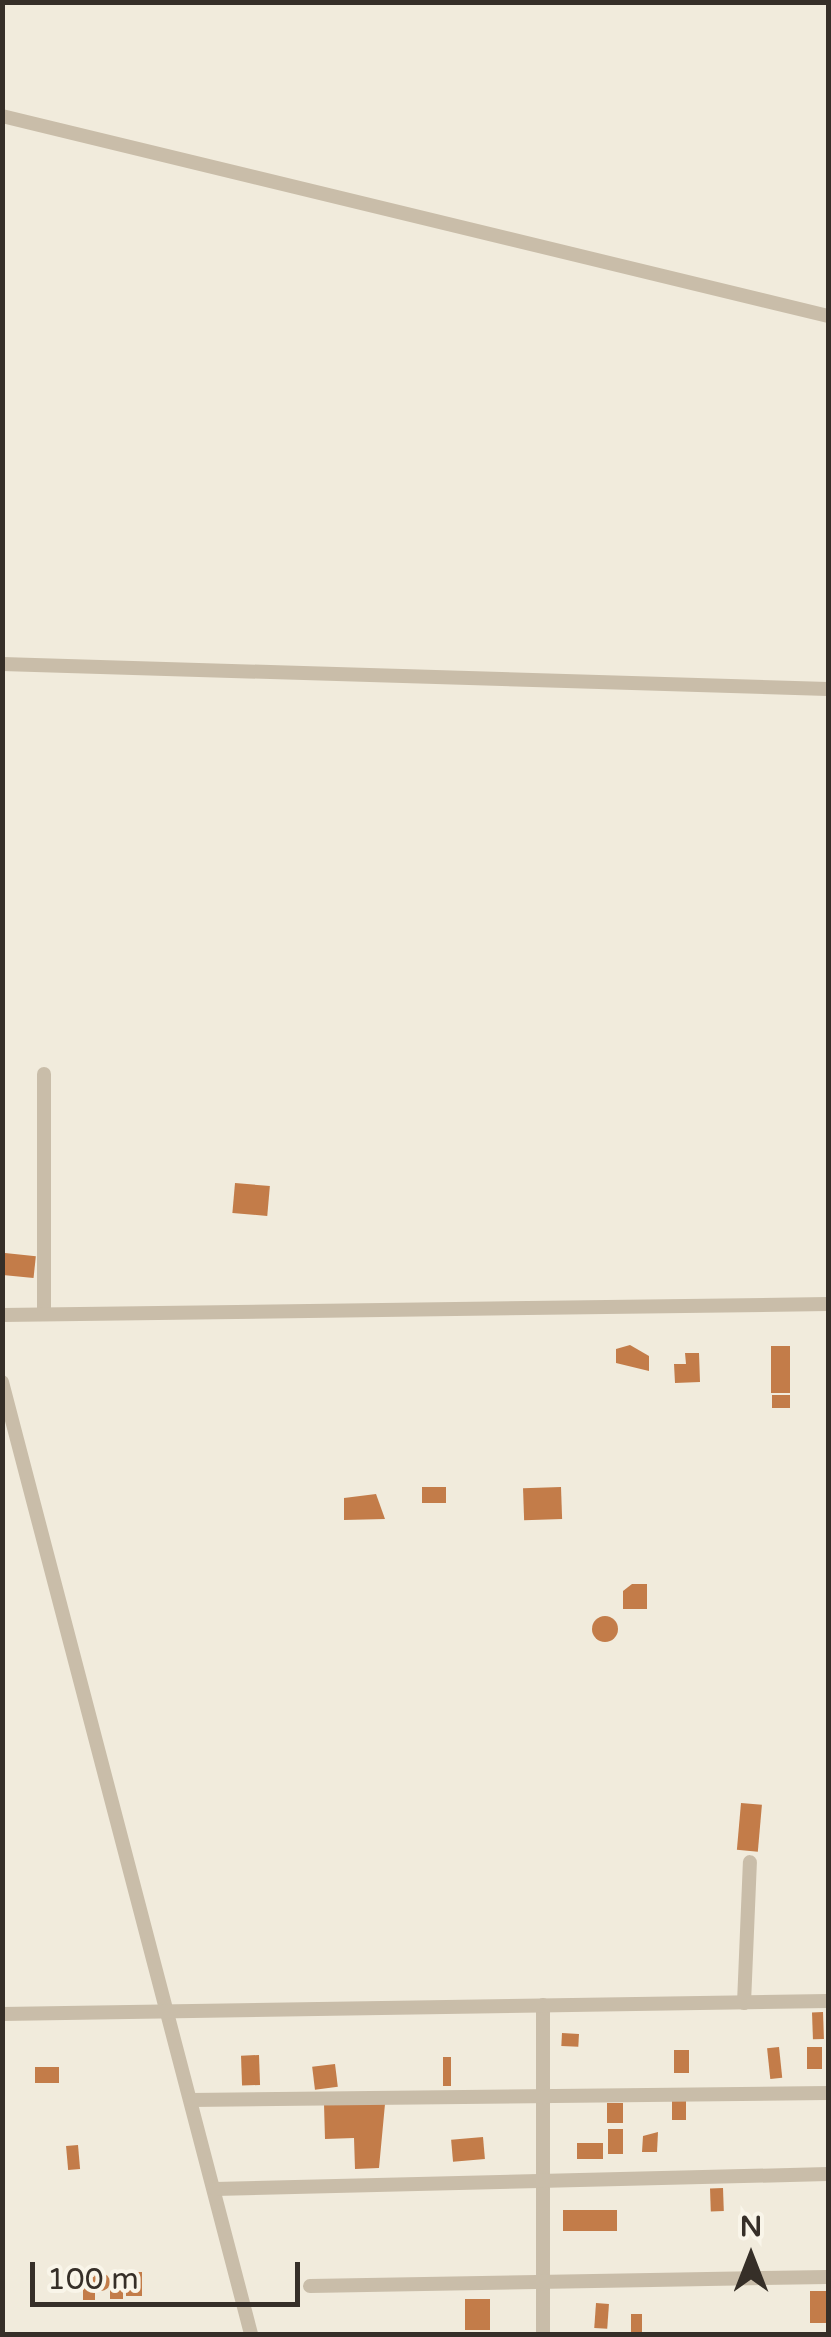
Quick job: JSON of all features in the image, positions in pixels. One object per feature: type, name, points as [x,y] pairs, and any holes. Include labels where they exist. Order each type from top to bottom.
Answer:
[{"type":"street","points":[[2,116],[828,316]]},
{"type":"street","points":[[2,664],[828,689]]},
{"type":"street","points":[[44,1074],[44,1314]]},
{"type":"street","points":[[2,1315],[828,1304]]},
{"type":"street","points":[[2,1382],[251,2334]]},
{"type":"street","points":[[744,2003],[750,1862]]},
{"type":"street","points":[[2,2014],[828,2001]]},
{"type":"street","points":[[542,2005],[543,2334]]},
{"type":"street","points":[[191,2100],[828,2092]]},
{"type":"street","points":[[215,2189],[828,2174]]},
{"type":"street","points":[[310,2286],[828,2277]]},
{"type":"building","points":[[235,1183],[270,1186],[267,1216],[232,1213]]},
{"type":"building","points":[[5,1253],[36,1256],[34,1278],[3,1275]]},
{"type":"building","points":[[630,1345],[649,1356],[649,1371],[616,1363],[616,1349]]},
{"type":"building","points":[[771,1346],[790,1346],[790,1393],[771,1393]]},
{"type":"building","points":[[685,1353],[699,1353],[700,1382],[675,1383],[674,1364],[686,1364]]},
{"type":"building","points":[[772,1395],[790,1395],[790,1408],[772,1408]]},
{"type":"building","points":[[422,1487],[446,1487],[446,1503],[422,1503]]},
{"type":"building","points":[[561,1487],[562,1519],[524,1520],[523,1488]]},
{"type":"building","points":[[376,1494],[385,1519],[344,1520],[344,1498]]},
{"type":"building","points":[[632,1584],[647,1584],[647,1609],[623,1609],[623,1591]]},
{"type":"building","points":[[605,1616],[615,1619],[615,1639],[605,1642],[595,1639],[592,1629],[595,1619]]},
{"type":"building","points":[[741,1803],[762,1805],[758,1852],[737,1850]]},
{"type":"building","points":[[812,2012],[823,2012],[824,2039],[813,2039]]},
{"type":"building","points":[[562,2033],[579,2034],[578,2047],[561,2046]]},
{"type":"building","points":[[779,2047],[782,2078],[770,2079],[767,2048]]},
{"type":"building","points":[[807,2047],[822,2047],[822,2069],[807,2069]]},
{"type":"building","points":[[674,2050],[689,2050],[689,2073],[674,2073]]},
{"type":"building","points":[[259,2055],[260,2085],[242,2086],[241,2056]]},
{"type":"building","points":[[443,2057],[451,2057],[451,2086],[443,2086]]},
{"type":"building","points":[[335,2064],[338,2087],[315,2090],[312,2067]]},
{"type":"building","points":[[35,2067],[59,2067],[59,2083],[35,2083]]},
{"type":"building","points":[[672,2100],[686,2100],[686,2120],[672,2120]]},
{"type":"building","points":[[607,2103],[623,2103],[623,2123],[607,2123]]},
{"type":"building","points":[[324,2104],[385,2104],[379,2168],[355,2169],[354,2138],[325,2139]]},
{"type":"building","points":[[608,2129],[623,2129],[623,2154],[608,2154]]},
{"type":"building","points":[[658,2132],[657,2152],[642,2152],[643,2136]]},
{"type":"building","points":[[483,2137],[485,2159],[453,2162],[451,2140]]},
{"type":"building","points":[[577,2143],[603,2143],[603,2159],[577,2159]]},
{"type":"building","points":[[78,2145],[80,2169],[68,2170],[66,2146]]},
{"type":"building","points":[[710,2188],[723,2188],[724,2211],[711,2211]]},
{"type":"building","points":[[563,2210],[617,2210],[617,2231],[563,2231]]},
{"type":"building","points":[[126,2272],[142,2272],[142,2296],[126,2296]]},
{"type":"building","points":[[101,2273],[110,2282],[101,2291],[92,2282]]},
{"type":"building","points":[[110,2273],[123,2273],[123,2299],[110,2299]]},
{"type":"building","points":[[83,2277],[95,2277],[95,2300],[83,2300]]},
{"type":"building","points":[[810,2291],[826,2291],[826,2323],[810,2323]]},
{"type":"building","points":[[465,2299],[490,2299],[490,2330],[465,2330]]},
{"type":"building","points":[[596,2303],[609,2304],[607,2329],[594,2328]]},
{"type":"building","points":[[631,2314],[642,2314],[642,2334],[631,2334]]}]
